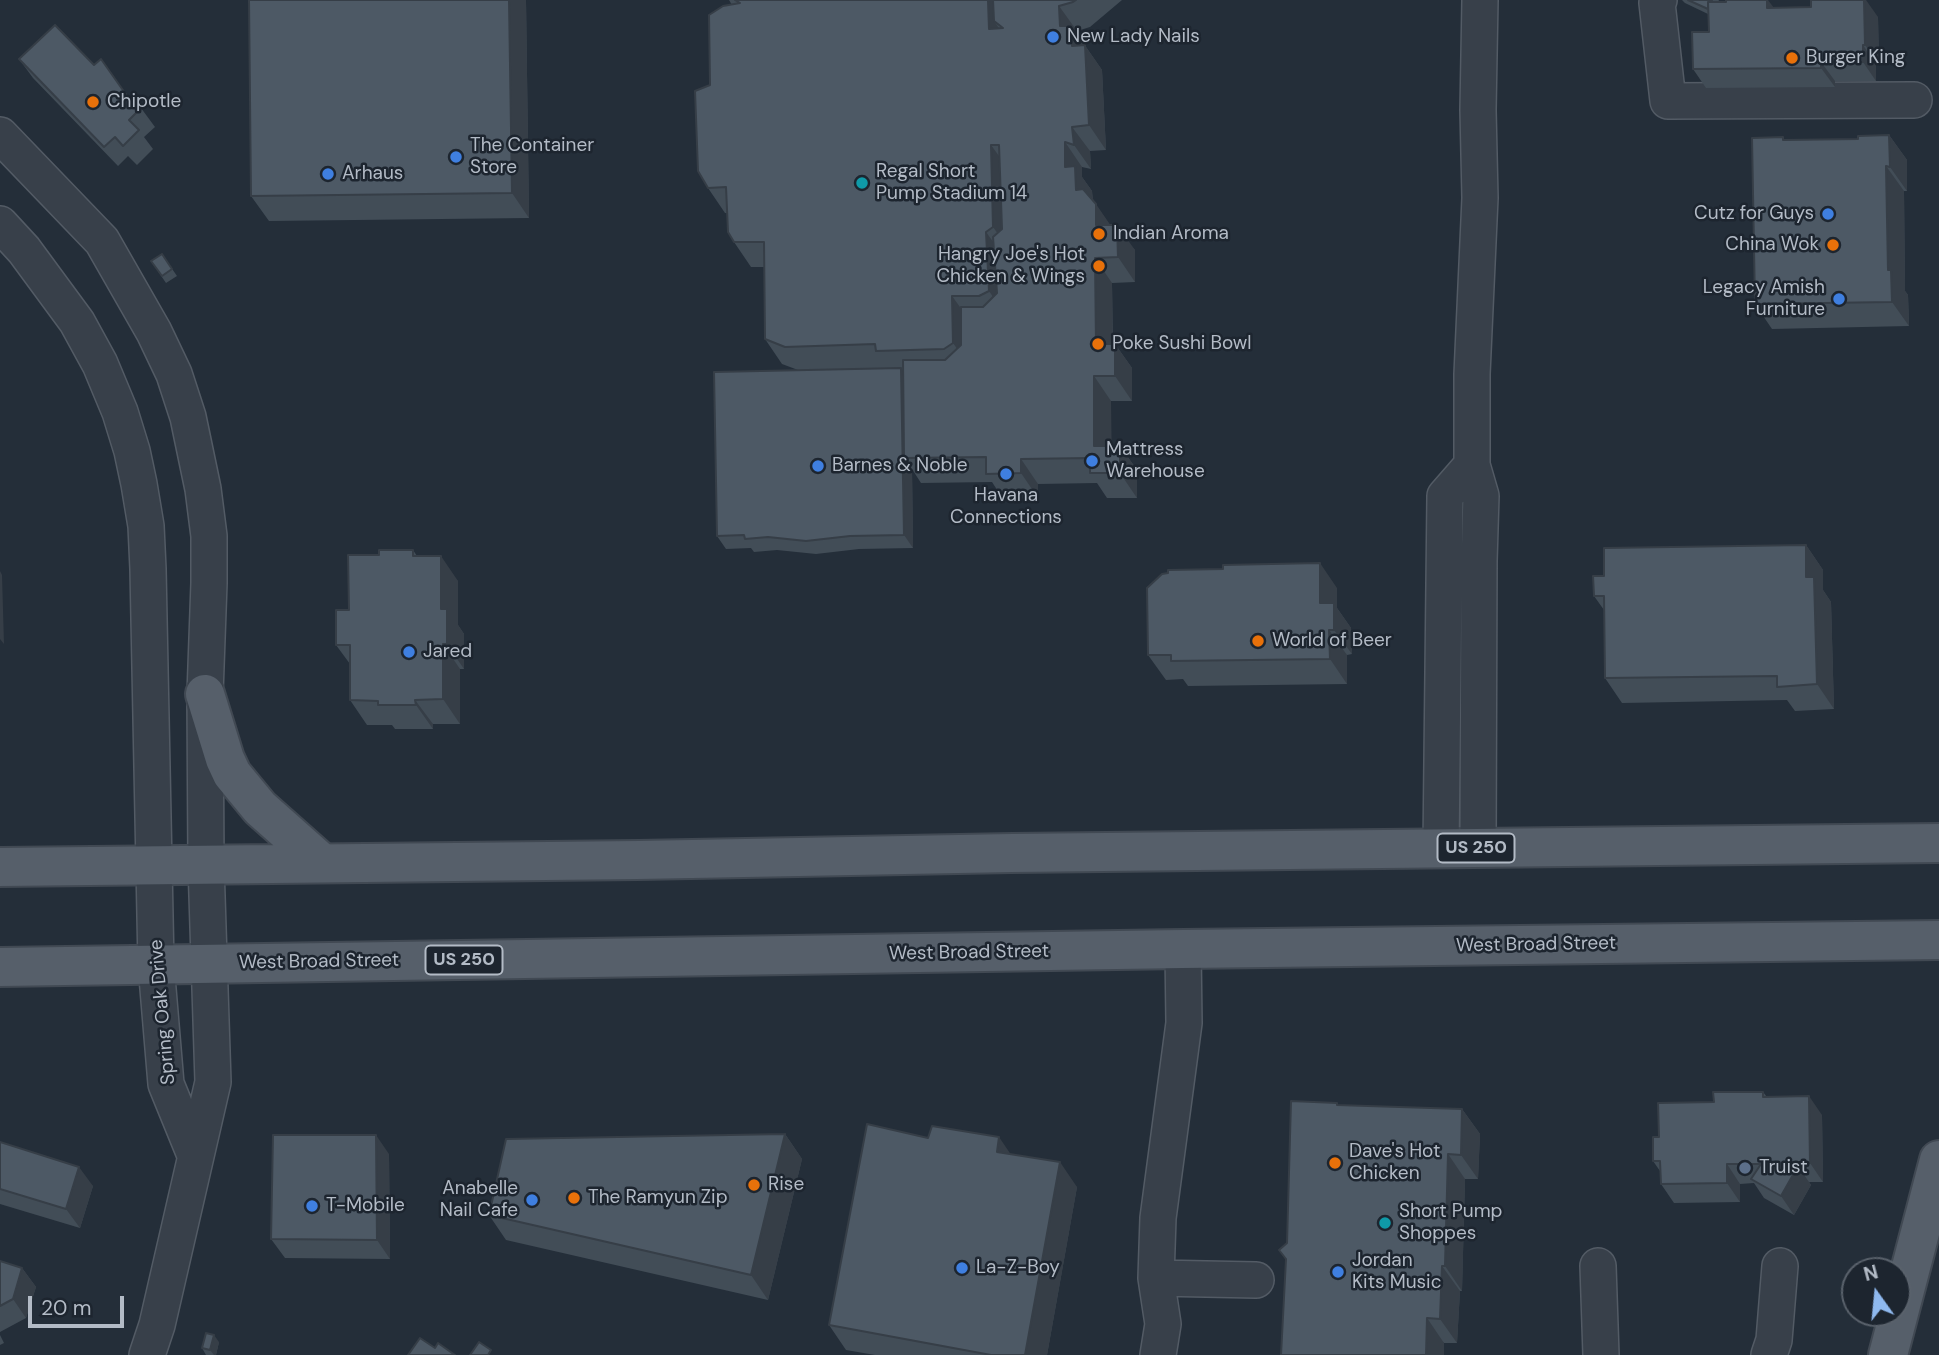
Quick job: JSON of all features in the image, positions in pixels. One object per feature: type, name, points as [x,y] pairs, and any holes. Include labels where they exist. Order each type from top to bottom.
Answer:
[{"type":"main road","points":[[205,694],[232,774],[260,808],[322,863]]},
{"type":"main road","name":"US 250","points":[[0,867],[1939,843]]},
{"type":"main road","name":"West Broad Street","points":[[0,967],[1939,940]]},
{"type":"main road","points":[[1888,1355],[1939,1160]]},
{"type":"street","points":[[1478,848],[1481,496],[1472,465],[1472,374],[1480,198],[1480,0]]},
{"type":"street","points":[[1659,0],[1657,2],[1668,102],[1914,100]]},
{"type":"street","points":[[0,135],[103,241],[154,332],[174,374],[188,417],[197,454],[209,536],[205,694],[206,864],[213,1082],[157,1325],[147,1355]]},
{"type":"street","name":"Spring Oak Drive","points":[[0,224],[24,250],[77,322],[100,364],[120,412],[132,451],[146,526],[156,965],[166,1084],[195,1155]]},
{"type":"street","points":[[1441,848],[1445,496],[1472,465]]},
{"type":"street","points":[[1157,1355],[1163,1324],[1156,1278],[1157,1218],[1184,1023],[1183,949]]},
{"type":"street","points":[[1598,1266],[1601,1355]]},
{"type":"street","points":[[1769,1355],[1774,1340],[1780,1266]]},
{"type":"street","points":[[1156,1278],[1256,1280]]},
{"type":"building","points":[[249,0],[509,0],[512,193],[251,196]]},
{"type":"building","name":"Regal Short Pump Stadium 14","points":[[735,0],[988,0],[989,29],[1003,28],[994,21],[993,0],[1076,0],[1059,6],[1060,26],[1071,26],[1072,46],[1085,45],[1089,125],[1072,127],[1074,145],[1065,142],[1065,167],[1075,166],[1076,190],[1083,189],[1096,204],[1096,225],[1117,225],[1118,257],[1095,258],[1096,344],[1115,344],[1115,376],[1094,376],[1094,446],[1120,446],[1120,473],[1090,473],[1090,458],[1021,459],[1021,473],[986,474],[986,457],[904,458],[903,360],[945,360],[961,345],[961,307],[983,307],[997,293],[993,237],[1002,229],[999,145],[991,145],[993,227],[986,232],[989,291],[979,296],[952,296],[953,343],[944,349],[876,351],[875,344],[785,347],[765,339],[764,242],[734,242],[728,232],[726,187],[708,188],[698,171],[695,91],[710,85],[709,15],[723,6],[740,3]]},
{"type":"building","points":[[1688,0],[1712,0],[1708,2],[1708,9]]},
{"type":"building","name":"Burger King","points":[[1767,0],[1767,8],[1811,7],[1811,0],[1864,0],[1863,62],[1821,62],[1821,68],[1693,69],[1692,32],[1709,32],[1708,2]]},
{"type":"building","name":"Chipotle","points":[[55,25],[94,65],[101,59],[132,103],[134,100],[141,108],[129,120],[139,130],[123,146],[115,137],[104,147],[19,59]]},
{"type":"building","points":[[1889,135],[1890,167],[1886,166],[1888,270],[1891,270],[1892,302],[1755,304],[1752,138],[1858,139],[1858,136]]},
{"type":"building","points":[[162,254],[172,269],[162,276],[151,261]]},
{"type":"building","name":"Barnes & Noble","points":[[901,368],[904,535],[850,536],[806,541],[768,537],[745,539],[744,535],[717,536],[714,372]]},
{"type":"building","points":[[1806,545],[1806,577],[1814,577],[1817,684],[1777,687],[1777,676],[1605,678],[1604,596],[1594,596],[1593,576],[1604,576],[1604,548]]},
{"type":"building","name":"Jared","points":[[379,550],[413,550],[413,556],[441,556],[441,609],[447,609],[447,644],[443,644],[443,699],[415,700],[416,705],[378,705],[378,701],[350,700],[350,645],[336,645],[336,610],[349,610],[348,555],[379,555]]},
{"type":"building","name":"World of Beer","points":[[1320,563],[1320,603],[1334,603],[1334,630],[1329,630],[1330,659],[1171,661],[1171,655],[1148,655],[1147,588],[1162,574],[1168,573],[1168,570],[1223,569],[1223,565]]},
{"type":"building","name":"Truist","points":[[1713,1092],[1763,1092],[1763,1097],[1809,1096],[1810,1163],[1794,1163],[1798,1166],[1781,1196],[1751,1179],[1761,1164],[1727,1164],[1727,1183],[1661,1184],[1660,1161],[1653,1161],[1653,1137],[1659,1137],[1658,1103],[1714,1102]]},
{"type":"building","name":"Short Pump Shoppes","points":[[1291,1101],[1462,1109],[1461,1155],[1448,1154],[1445,1266],[1442,1266],[1440,1319],[1427,1318],[1426,1355],[1281,1355],[1286,1259],[1279,1250],[1287,1243]]},
{"type":"building","name":"La-Z-Boy","points":[[867,1124],[928,1138],[932,1126],[999,1137],[997,1152],[1060,1162],[1025,1355],[991,1355],[829,1325]]},
{"type":"building","points":[[785,1134],[751,1275],[489,1215],[506,1139]]},
{"type":"building","points":[[273,1135],[376,1135],[377,1240],[271,1239]]},
{"type":"building","points":[[0,1142],[79,1167],[66,1209],[0,1189]]},
{"type":"building","points":[[0,1261],[22,1268],[13,1299],[0,1306]]},
{"type":"building","points":[[206,1333],[214,1335],[210,1350],[202,1348]]},
{"type":"building","points":[[420,1338],[435,1348],[438,1343],[455,1355],[408,1355]]},
{"type":"building","points":[[479,1342],[491,1350],[488,1355],[470,1355]]},
{"type":"place","name":"New Lady Nails","points":[[1053,37]]},
{"type":"place","name":"Burger King","points":[[1792,58]]},
{"type":"place","name":"Chipotle","points":[[93,102]]},
{"type":"place","name":"The Container Store","points":[[456,157]]},
{"type":"place","name":"Arhaus","points":[[328,174]]},
{"type":"place","name":"Regal Short Pump Stadium 14","points":[[862,183]]},
{"type":"place","name":"Cutz for Guys","points":[[1828,214]]},
{"type":"place","name":"Indian Aroma","points":[[1099,234]]},
{"type":"place","name":"China Wok","points":[[1833,245]]},
{"type":"place","name":"Hangry Joe's Hot Chicken & Wings","points":[[1099,266]]},
{"type":"place","name":"Legacy Amish Furniture","points":[[1839,299]]},
{"type":"place","name":"Poke Sushi Bowl","points":[[1098,344]]},
{"type":"place","name":"Mattress Warehouse","points":[[1092,461]]},
{"type":"place","name":"Barnes & Noble","points":[[818,466]]},
{"type":"place","name":"Havana Connections","points":[[1006,474]]},
{"type":"place","name":"World of Beer","points":[[1258,641]]},
{"type":"place","name":"Jared","points":[[409,652]]},
{"type":"place","name":"Dave's Hot Chicken","points":[[1335,1163]]},
{"type":"place","name":"Truist","points":[[1745,1168]]},
{"type":"place","name":"Rise","points":[[754,1185]]},
{"type":"place","name":"The Ramyun Zip","points":[[574,1198]]},
{"type":"place","name":"Anabelle Nail Cafe","points":[[532,1200]]},
{"type":"place","name":"T-Mobile","points":[[312,1206]]},
{"type":"place","name":"Short Pump Shoppes","points":[[1385,1223]]},
{"type":"place","name":"La-Z-Boy","points":[[962,1268]]},
{"type":"place","name":"Jordan Kits Music","points":[[1338,1272]]}]
